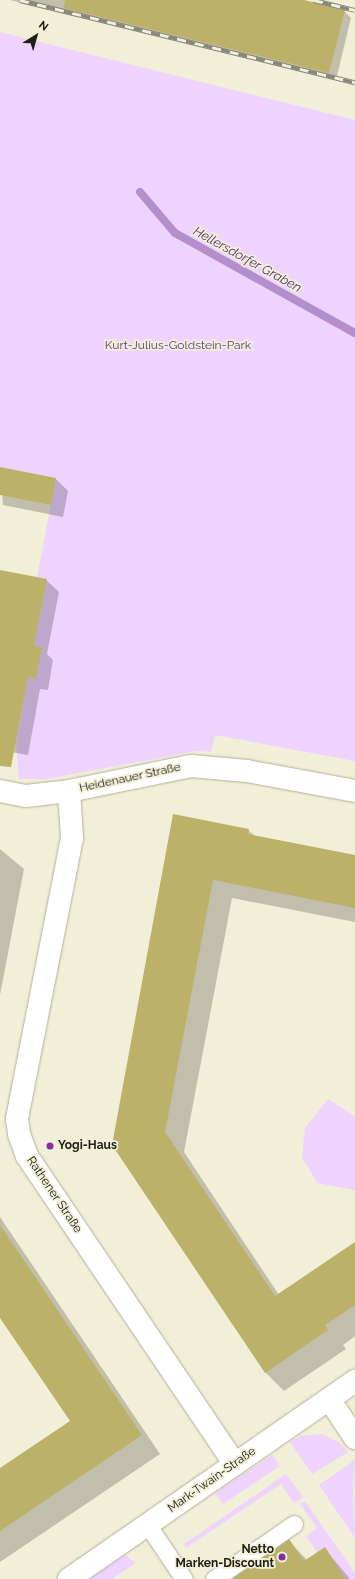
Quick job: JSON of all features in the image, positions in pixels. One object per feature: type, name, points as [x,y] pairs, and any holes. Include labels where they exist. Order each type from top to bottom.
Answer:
[{"type":"street","name":"Heidenauer Straße","points":[[0,791],[26,796],[69,791],[191,766],[248,771],[355,791]]},
{"type":"street","name":"Rathener Straße","points":[[69,791],[72,838],[17,1119],[19,1134],[27,1156],[235,1464]]},
{"type":"street","name":"Mark-Twain-Straße","points":[[69,1579],[355,1381]]},
{"type":"street","points":[[328,1399],[355,1438]]},
{"type":"lane","points":[[147,1524],[184,1579]]},
{"type":"lane","points":[[214,1579],[294,1524]]},
{"type":"green space","name":"Kurt-Julius-Goldstein-Park","points":[[0,32],[355,120],[355,761],[215,735],[211,752],[196,751],[47,779],[19,779],[16,744],[28,677],[35,679],[41,647],[34,646],[47,579],[37,577],[56,478],[0,467]]},
{"type":"green space","points":[[328,1099],[355,1116],[355,1190],[317,1183],[302,1157],[305,1128]]},
{"type":"green space","points":[[321,1434],[339,1442],[348,1452],[312,1474],[290,1442],[301,1436]]},
{"type":"green space","points":[[272,1455],[280,1466],[223,1504],[215,1493]]},
{"type":"green space","points":[[355,1460],[353,1488],[355,1538],[319,1485]]},
{"type":"green space","points":[[286,1474],[303,1497],[294,1503],[281,1484],[186,1548],[184,1544]]},
{"type":"green space","points":[[305,1501],[355,1573],[355,1579],[346,1579],[325,1547],[317,1552],[306,1536],[317,1528],[300,1504]]},
{"type":"green space","points":[[124,1554],[136,1563],[112,1579],[89,1579]]},
{"type":"building","points":[[65,0],[304,0],[345,10],[329,73],[64,8]]},
{"type":"building","points":[[0,467],[56,478],[51,505],[0,495]]},
{"type":"building","points":[[0,570],[47,579],[34,646],[42,647],[36,679],[28,677],[11,767],[0,766]]},
{"type":"building","points":[[173,814],[249,829],[248,834],[355,855],[355,908],[213,880],[165,1132],[275,1296],[355,1242],[355,1305],[325,1325],[328,1330],[265,1373],[112,1145]]},
{"type":"building","points":[[0,1225],[142,1435],[0,1531],[0,1468],[70,1421],[0,1318]]},
{"type":"building","name":"Netto Marken-Discount","points":[[289,1539],[304,1561],[325,1547],[346,1579],[232,1579]]},
{"type":"waterway","name":"Hellersdorfer Graben","points":[[140,192],[175,233],[355,333]]},
{"type":"railway","points":[[20,0],[355,82]]},
{"type":"railway","points":[[314,0],[355,10]]},
{"type":"place","name":"Yogi-Haus","points":[[50,1146]]},
{"type":"place","name":"Netto Marken-Discount","points":[[282,1557]]}]
